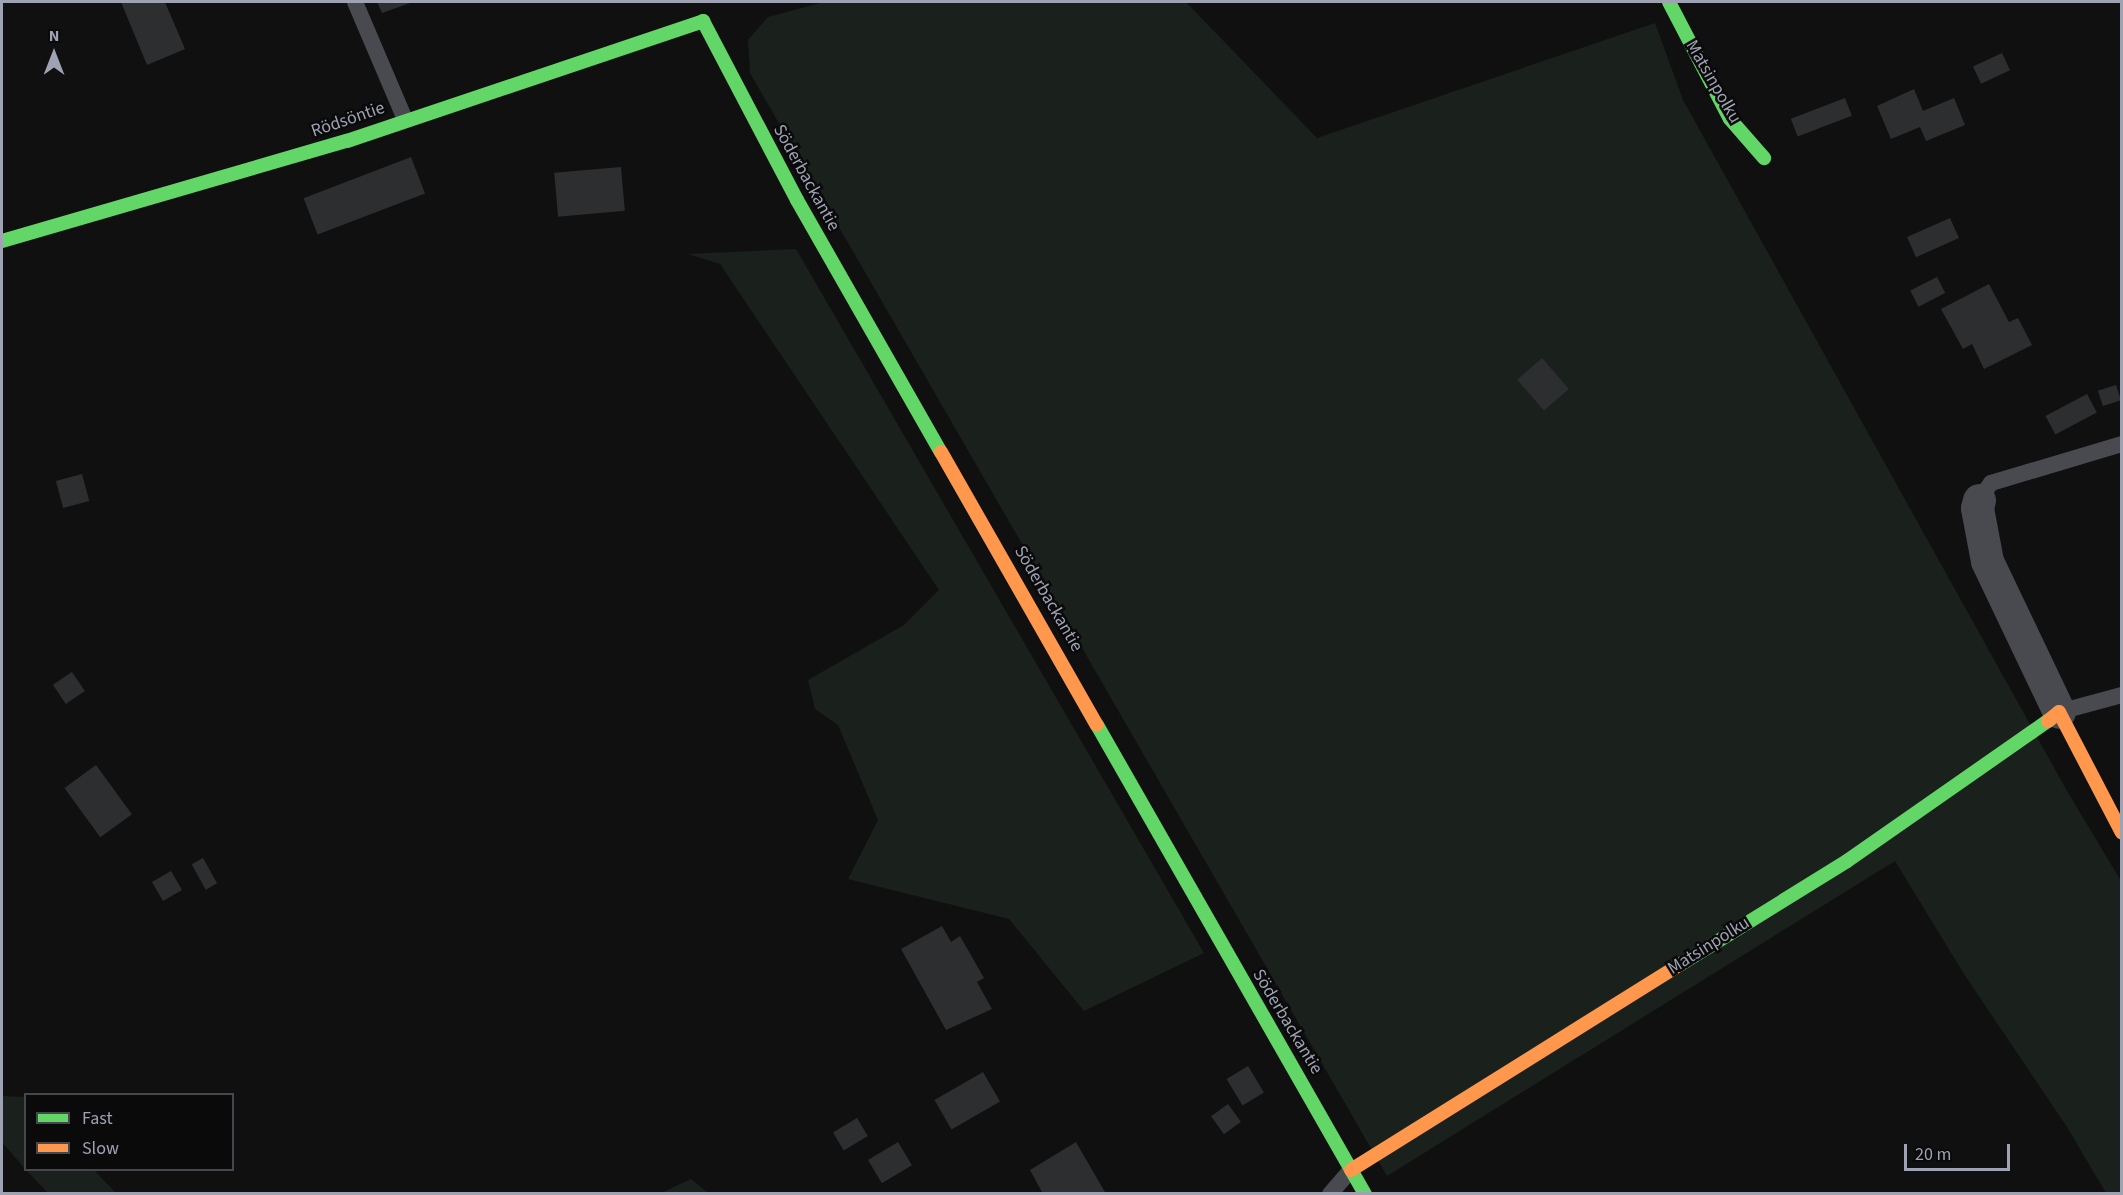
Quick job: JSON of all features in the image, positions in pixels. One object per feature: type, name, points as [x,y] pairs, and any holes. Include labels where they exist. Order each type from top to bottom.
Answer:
[{"type":"street","name":"Matsinpolku","points":[[1669,2],[1730,119],[1764,158]]},
{"type":"street","points":[[703,21],[712,8]]},
{"type":"street","name":"Rödsöntie","points":[[2,241],[127,208],[347,141],[405,119],[703,21]]},
{"type":"street","name":"Söderbackantie","points":[[703,21],[803,210],[1365,1194]]},
{"type":"street","points":[[1979,500],[1977,508],[1987,561],[2059,712],[2121,833]]},
{"type":"street","name":"Matsinpolku","points":[[1351,1170],[1847,861],[2017,746],[2059,712]]},
{"type":"lane","points":[[355,2],[405,119]]},
{"type":"lane","points":[[1979,500],[1991,483],[2121,444]]},
{"type":"lane","points":[[2059,712],[2121,695]]},
{"type":"lane","points":[[1330,1194],[1351,1170]]},
{"type":"shaded area","points":[[824,2],[1186,2],[1317,138],[1655,23],[1683,100],[2067,791],[2121,881],[2121,1193],[2106,1193],[2067,1127],[1964,974],[1895,861],[1387,1176],[750,73],[748,40],[768,17]]},
{"type":"shaded area","points":[[796,249],[1204,953],[1084,1011],[1009,919],[848,879],[878,820],[838,725],[815,709],[808,680],[904,625],[939,590],[720,264],[688,254]]},
{"type":"shaded area","points":[[2,1096],[24,1097],[24,1168],[2,1142]]},
{"type":"shaded area","points":[[27,1171],[95,1171],[116,1193],[48,1193]]},
{"type":"shaded area","points":[[691,1179],[708,1193],[661,1193]]},
{"type":"building","points":[[121,2],[165,2],[185,49],[147,65]]},
{"type":"building","points":[[377,2],[413,2],[382,13]]},
{"type":"building","points":[[2002,53],[2010,70],[1981,84],[1973,67]]},
{"type":"building","points":[[1914,89],[1923,111],[1954,98],[1965,125],[1926,141],[1920,127],[1891,139],[1877,106]]},
{"type":"building","points":[[1845,98],[1852,116],[1798,137],[1791,119]]},
{"type":"building","points":[[411,157],[425,193],[318,235],[304,198]]},
{"type":"building","points":[[621,167],[625,211],[558,217],[554,173]]},
{"type":"building","points":[[1950,218],[1959,238],[1916,257],[1907,237]]},
{"type":"building","points":[[1937,277],[1945,293],[1918,307],[1910,291]]},
{"type":"building","points":[[1989,284],[2009,322],[2018,318],[2032,345],[1984,369],[1972,344],[1963,349],[1941,309]]},
{"type":"building","points":[[1542,358],[1569,389],[1544,411],[1517,380]]},
{"type":"building","points":[[2116,385],[2121,400],[2103,406],[2098,391]]},
{"type":"building","points":[[2087,394],[2097,413],[2055,435],[2046,416]]},
{"type":"building","points":[[82,474],[89,501],[63,508],[56,481]]},
{"type":"building","points":[[72,672],[85,691],[66,704],[53,685]]},
{"type":"building","points":[[96,765],[132,814],[100,837],[64,788]]},
{"type":"building","points":[[203,858],[217,883],[206,890],[192,864]]},
{"type":"building","points":[[171,871],[182,890],[163,901],[152,882]]},
{"type":"building","points":[[942,926],[951,942],[960,936],[984,978],[977,982],[992,1009],[946,1030],[901,949]]},
{"type":"building","points":[[1248,1066],[1264,1093],[1243,1105],[1227,1079]]},
{"type":"building","points":[[983,1072],[1000,1101],[952,1129],[935,1100]]},
{"type":"building","points":[[1228,1104],[1241,1122],[1224,1134],[1211,1116]]},
{"type":"building","points":[[857,1118],[868,1136],[844,1150],[833,1132]]},
{"type":"building","points":[[898,1142],[912,1165],[882,1183],[868,1160]]},
{"type":"building","points":[[1076,1142],[1106,1194],[1043,1194],[1030,1170]]},
{"type":"traffic: fast","points":[[1669,2],[1730,119],[1764,158]]},
{"type":"traffic: fast","points":[[703,21],[797,200],[941,452]]},
{"type":"traffic: fast","points":[[2,241],[347,141],[703,21]]},
{"type":"traffic: fast","points":[[1681,964],[1847,861],[2048,721]]},
{"type":"traffic: fast","points":[[1097,725],[1365,1194]]},
{"type":"traffic: slow","points":[[941,452],[1097,725]]},
{"type":"traffic: slow","points":[[2048,721],[2059,712],[2122,833]]},
{"type":"traffic: slow","points":[[1351,1170],[1681,964]]}]
